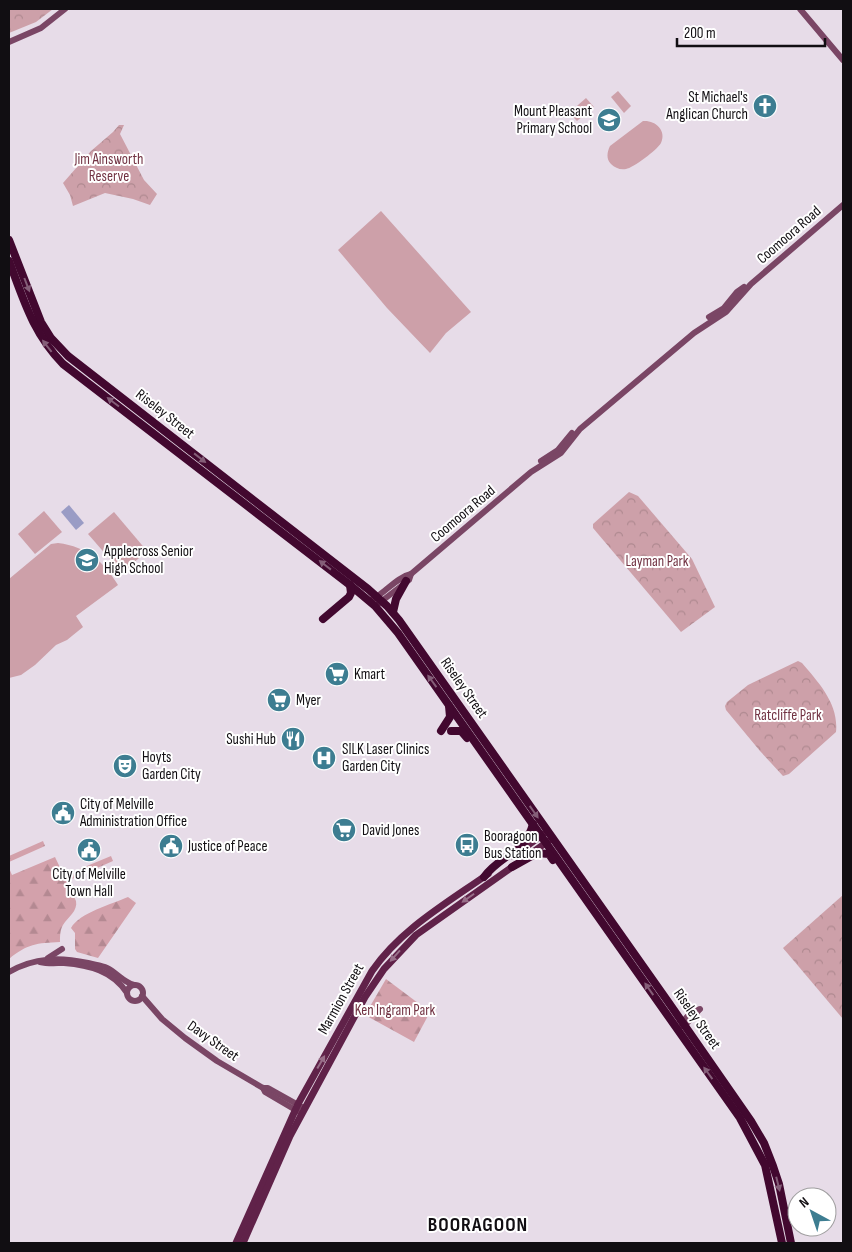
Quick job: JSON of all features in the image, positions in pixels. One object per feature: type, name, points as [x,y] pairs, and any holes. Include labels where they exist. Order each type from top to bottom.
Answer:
[{"type":"highway","name":"Riseley Street","points":[[9,240],[41,322],[51,338],[68,356],[329,558],[375,601],[533,824],[547,837],[576,885],[740,1118],[765,1165],[782,1243]]},
{"type":"highway","name":"Riseley Street","points":[[9,261],[35,328],[63,364],[350,585],[392,612],[547,837],[683,1022],[751,1121],[764,1143],[779,1184],[791,1243]]},
{"type":"highway","points":[[392,612],[396,599],[406,582]]},
{"type":"highway","points":[[323,619],[349,597],[351,593],[350,585]]},
{"type":"highway","points":[[441,732],[450,717],[449,706]]},
{"type":"highway","points":[[451,731],[461,731],[471,743],[478,746]]},
{"type":"highway","points":[[484,877],[491,867],[526,841],[533,824]]},
{"type":"highway","points":[[512,867],[537,853],[549,854],[567,880],[576,885]]},
{"type":"main road","name":"Marmion Street","points":[[243,1243],[280,1157],[366,997],[384,968],[431,924],[512,867],[547,837]]},
{"type":"main road","name":"Marmion Street","points":[[236,1243],[296,1107],[363,985],[383,955],[410,929],[484,877],[547,837]]},
{"type":"street","points":[[9,42],[40,28],[65,9]]},
{"type":"street","points":[[800,9],[843,60]]},
{"type":"street","points":[[806,9],[843,53]]},
{"type":"street","name":"Coomoora Road","points":[[375,601],[406,582],[411,574],[531,472],[561,453],[580,430],[694,333],[709,317],[724,308],[737,292],[751,284],[843,205]]},
{"type":"street","name":"Coomoora Road","points":[[375,601],[405,576],[411,574]]},
{"type":"street","points":[[9,972],[39,962],[62,949]]},
{"type":"street","points":[[39,962],[76,965],[102,971],[118,981],[131,1000],[141,998],[143,992],[141,987],[127,982],[113,971],[104,967],[65,959],[47,958]]},
{"type":"street","points":[[127,992],[134,985]]},
{"type":"street","name":"Davy Street","points":[[141,998],[162,1019],[201,1050],[263,1088],[265,1092],[304,1111]]},
{"type":"street","points":[[669,1017],[683,1022],[682,1029],[691,1043],[692,1050]]},
{"type":"green space","points":[[9,9],[53,9],[36,22],[9,33]]},
{"type":"green space","points":[[618,91],[631,106],[624,113],[611,97]]},
{"type":"green space","points":[[586,98],[594,107],[577,121],[569,113]]},
{"type":"green space","points":[[643,121],[652,122],[659,127],[662,134],[661,143],[650,154],[629,168],[614,167],[608,158],[610,146]]},
{"type":"green space","name":"Jim Ainsworth Reserve","points":[[119,125],[124,125],[120,134],[144,180],[157,194],[150,205],[105,193],[73,206],[70,195],[63,183],[91,151]]},
{"type":"green space","points":[[381,211],[471,312],[446,333],[430,353],[387,308],[338,250]]},
{"type":"green space","name":"Layman Park","points":[[629,492],[638,496],[692,559],[715,607],[681,632],[593,528],[593,524]]},
{"type":"green space","points":[[44,511],[62,532],[35,554],[18,534]]},
{"type":"green space","points":[[114,512],[147,551],[122,573],[88,534]]},
{"type":"green space","points":[[58,543],[78,548],[94,556],[107,569],[118,585],[76,616],[83,627],[67,640],[56,645],[35,665],[21,675],[9,678],[9,579],[51,544]]},
{"type":"green space","name":"Ratcliffe Park","points":[[798,661],[802,663],[821,686],[831,703],[836,722],[836,732],[789,774],[783,776],[726,710],[725,706],[727,702],[748,685]]},
{"type":"green space","points":[[43,841],[45,846],[9,862],[9,856]]},
{"type":"green space","points":[[111,856],[113,861],[72,879],[70,873]]},
{"type":"green space","points":[[55,857],[76,901],[76,908],[62,927],[60,942],[33,945],[21,950],[9,959],[9,868],[12,875]]},
{"type":"green space","points":[[843,895],[843,1019],[783,948]]},
{"type":"green space","points":[[128,897],[136,903],[98,958],[77,952],[75,949],[75,933],[71,928],[75,923],[88,913]]},
{"type":"green space","name":"Ken Ingram Park","points":[[386,979],[430,1012],[414,1042],[365,1015]]},
{"type":"water","points":[[69,505],[84,523],[76,530],[61,512]]},
{"type":"place","name":"St Michael's Anglican Church","points":[[765,106]]},
{"type":"place","name":"Mount Pleasant Primary School","points":[[609,120]]},
{"type":"place","name":"Applecross Senior High School","points":[[87,560]]},
{"type":"place","name":"Kmart","points":[[337,674]]},
{"type":"place","name":"Myer","points":[[279,700]]},
{"type":"place","name":"Sushi Hub","points":[[293,739]]},
{"type":"place","name":"SILK Laser Clinics Garden City","points":[[324,758]]},
{"type":"place","name":"Hoyts Garden City","points":[[125,766]]},
{"type":"place","name":"City of Melville Administration Office","points":[[63,813]]},
{"type":"place","name":"David Jones","points":[[344,830]]},
{"type":"place","name":"Booragoon Bus Station","points":[[467,845]]},
{"type":"place","name":"Justice of Peace","points":[[171,846]]},
{"type":"place","name":"City of Melville Town Hall","points":[[89,850]]},
{"type":"district","name":"BOORAGOON","points":[[478,1225]]}]
